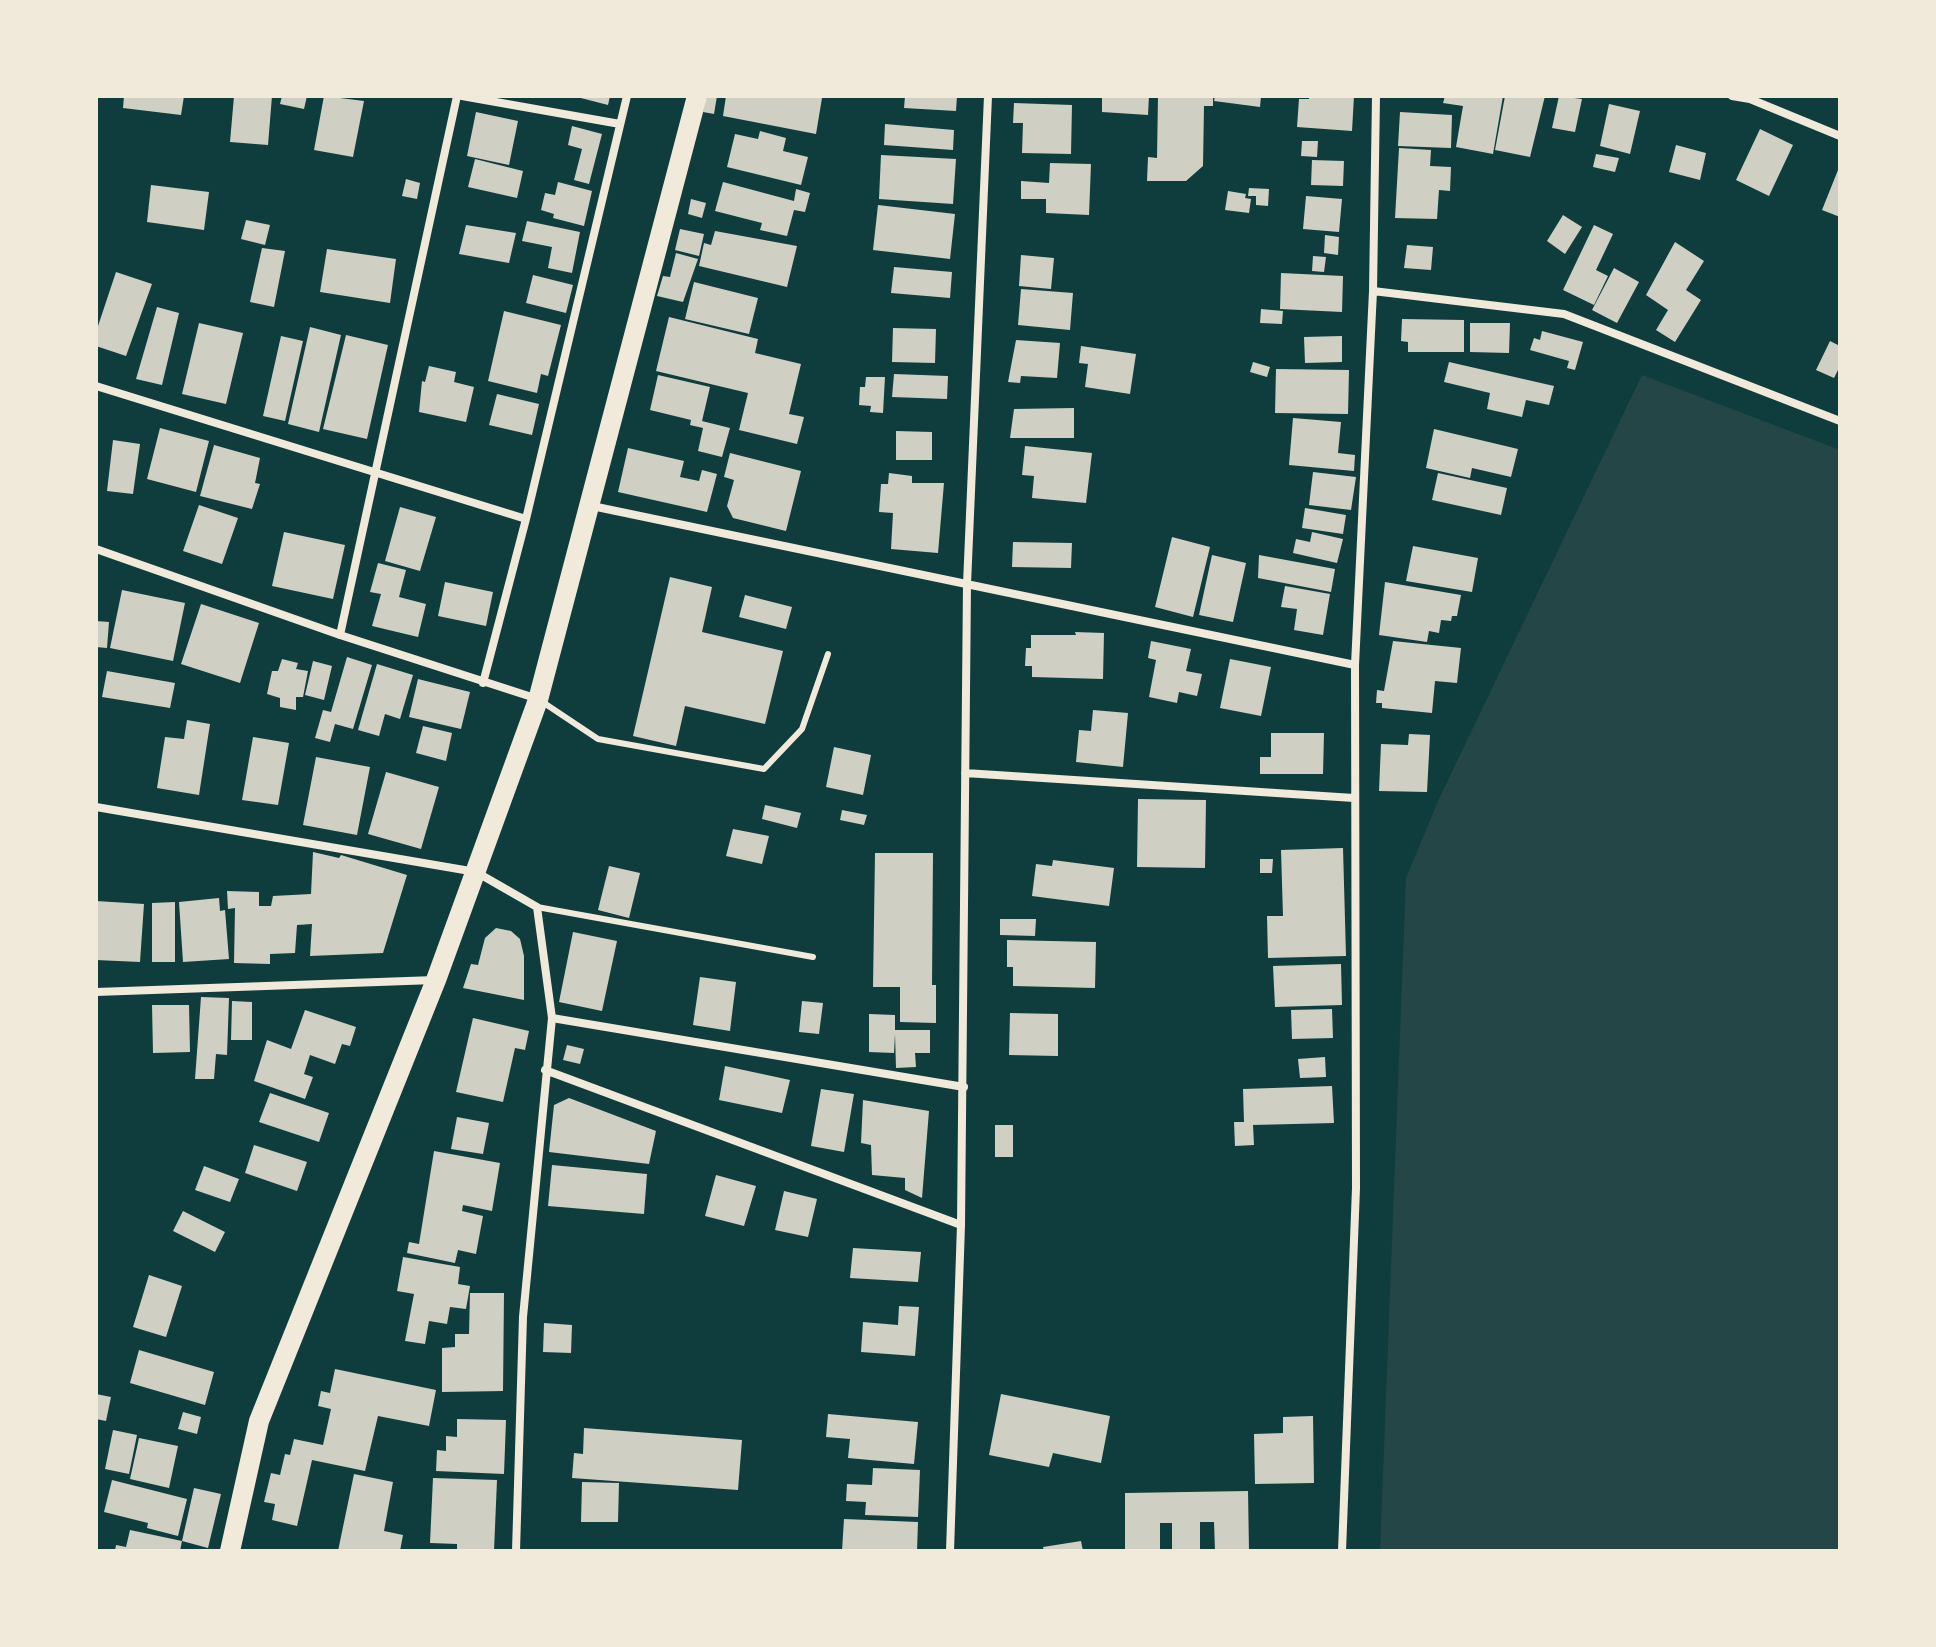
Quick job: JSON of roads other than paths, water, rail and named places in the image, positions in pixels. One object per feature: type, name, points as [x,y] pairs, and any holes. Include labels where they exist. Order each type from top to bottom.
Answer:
[{"type":"main road","points":[[230,1551],[259,1421],[436,980],[538,700],[592,505],[697,96]]},
{"type":"street","points":[[340,635],[459,96],[620,124]]},
{"type":"street","points":[[483,683],[526,519],[627,96]]},
{"type":"street","points":[[950,1551],[964,1087],[967,584],[988,96]]},
{"type":"street","points":[[1342,1551],[1356,1188],[1355,665],[1373,291],[1376,96]]},
{"type":"street","points":[[1732,96],[1752,98],[1840,136]]},
{"type":"street","points":[[1373,291],[1564,314],[1840,421]]},
{"type":"street","points":[[96,386],[526,519]]},
{"type":"street","points":[[592,505],[1355,665]]},
{"type":"street","points":[[96,549],[340,635],[538,700]]},
{"type":"street","points":[[965,773],[1354,798]]},
{"type":"street","points":[[96,807],[476,872],[537,907],[552,1018],[523,1317],[516,1551]]},
{"type":"street","points":[[96,992],[436,980]]},
{"type":"street","points":[[552,1018],[964,1087]]},
{"type":"street","points":[[545,1070],[961,1225]]},
{"type":"lane","points":[[538,700],[598,739],[764,769],[802,729],[828,654]]},
{"type":"lane","points":[[537,907],[813,957]]}]
